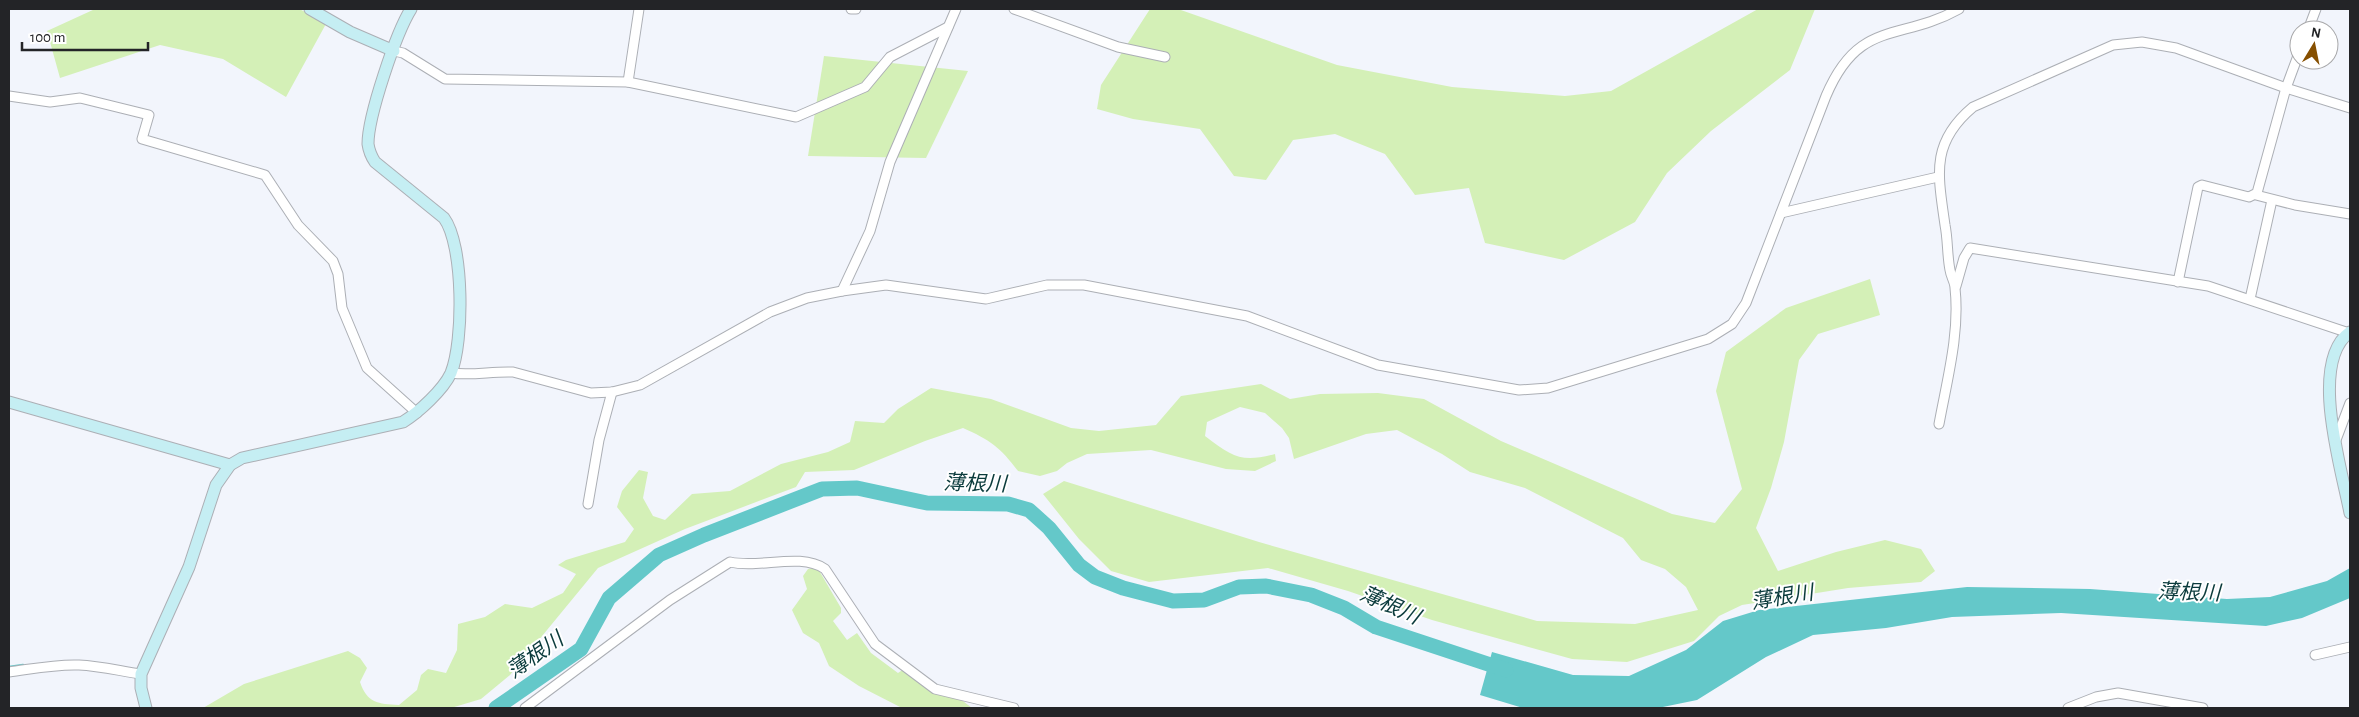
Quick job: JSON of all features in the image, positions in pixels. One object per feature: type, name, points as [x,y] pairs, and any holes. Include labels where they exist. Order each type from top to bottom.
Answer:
[{"type":"street","points":[[310,9],[350,32],[403,53],[445,79],[628,82],[796,117],[865,87],[890,57],[948,27]]},
{"type":"street","points":[[146,708],[141,688],[141,674],[189,568],[216,485],[230,465],[242,458],[403,422],[417,413],[451,373],[460,308],[460,289],[451,231],[444,218],[375,162],[369,150],[369,137],[382,81],[411,9]]},
{"type":"street","points":[[628,82],[639,9]]},
{"type":"street","points":[[851,9],[856,9]]},
{"type":"street","points":[[842,291],[870,231],[890,162],[956,9]]},
{"type":"street","points":[[1014,9],[1118,47],[1165,57]]},
{"type":"street","points":[[451,373],[470,376],[500,371],[513,372],[591,393],[612,392],[640,385],[770,312],[807,298],[842,291],[897,286],[986,300],[1047,285],[1084,285],[1247,316],[1378,365],[1398,370],[1519,390],[1534,390],[1708,339],[1732,324],[1744,309],[1834,77],[1847,59],[1882,34],[1945,17],[1959,9]]},
{"type":"street","points":[[1956,286],[1950,271],[1938,177],[1944,141],[1955,124],[1973,107],[2113,45],[2142,42],[2176,48],[2286,88],[2350,108]]},
{"type":"street","points":[[2256,195],[2293,70]]},
{"type":"street","points":[[9,96],[50,102],[80,98],[149,115],[142,139],[266,175],[298,224],[333,260],[338,274],[342,308],[367,368],[417,413]]},
{"type":"street","points":[[1781,213],[1938,177]]},
{"type":"street","points":[[2178,282],[2198,187],[2202,185],[2250,197],[2256,195],[2272,200],[2350,214]]},
{"type":"street","points":[[2250,299],[2272,200]]},
{"type":"street","points":[[1940,424],[1955,333],[1956,286],[1964,258],[1970,248],[2208,286],[2250,299],[2349,335],[2334,355],[2330,380],[2330,408],[2350,513]]},
{"type":"street","points":[[588,504],[599,440],[612,392]]},
{"type":"street","points":[[9,402],[230,465]]},
{"type":"street","points":[[2336,440],[2350,403]]},
{"type":"street","points":[[525,708],[670,600],[730,562],[745,565],[789,561],[817,563],[825,569],[875,644],[936,689],[1014,708]]},
{"type":"street","points":[[2315,655],[2350,647]]},
{"type":"street","points":[[9,672],[78,665],[141,674]]},
{"type":"street","points":[[2068,708],[2096,697],[2118,693],[2203,708]]},
{"type":"green space","points":[[95,9],[299,9],[327,22],[286,97],[223,59],[160,45],[60,78],[47,31]]},
{"type":"green space","points":[[1150,9],[1178,9],[1337,65],[1452,87],[1565,96],[1611,91],[1758,9],[1815,9],[1790,70],[1711,131],[1667,173],[1635,222],[1564,260],[1485,243],[1469,188],[1415,195],[1385,154],[1335,134],[1293,140],[1266,180],[1234,176],[1200,129],[1133,119],[1097,109],[1101,85]]},
{"type":"green space","points":[[824,56],[968,71],[926,158],[808,156]]},
{"type":"green space","points":[[1870,279],[1880,315],[1818,334],[1799,360],[1784,442],[1771,488],[1756,528],[1778,571],[1836,552],[1885,540],[1921,549],[1935,571],[1921,582],[1848,588],[1742,605],[1719,616],[1694,641],[1627,662],[1572,659],[1432,620],[1348,591],[1268,568],[1149,582],[1111,571],[1079,539],[1043,494],[1064,481],[1259,542],[1537,621],[1635,624],[1698,610],[1686,587],[1665,569],[1641,560],[1623,538],[1525,488],[1470,472],[1442,454],[1397,430],[1366,434],[1294,459],[1289,438],[1282,428],[1265,413],[1240,407],[1207,422],[1205,436],[1230,453],[1245,458],[1275,454],[1276,461],[1255,471],[1226,469],[1151,450],[1087,454],[1067,463],[1057,471],[1040,476],[1018,471],[994,445],[963,428],[925,441],[854,470],[805,472],[796,487],[685,529],[598,568],[510,675],[481,699],[451,708],[203,708],[244,684],[348,651],[360,658],[367,668],[360,682],[366,694],[379,703],[399,705],[417,690],[421,675],[428,669],[446,673],[457,650],[458,624],[485,617],[505,604],[532,608],[563,593],[576,574],[558,565],[566,560],[625,542],[634,529],[617,507],[622,491],[639,470],[648,472],[643,498],[653,516],[665,520],[692,494],[730,491],[781,464],[828,452],[850,442],[855,421],[884,423],[898,409],[931,388],[991,399],[1071,428],[1099,431],[1156,425],[1181,396],[1261,384],[1290,399],[1320,394],[1378,393],[1424,399],[1501,441],[1672,514],[1715,523],[1742,489],[1716,391],[1726,352],[1786,308]]},
{"type":"green space","points":[[817,567],[841,608],[841,613],[833,621],[847,640],[857,633],[871,653],[898,673],[904,669],[959,698],[972,708],[902,708],[859,686],[829,666],[819,643],[803,633],[792,610],[807,589],[803,576],[808,569]]},
{"type":"water","points":[[2350,568],[2350,598],[2302,618],[2266,626],[2061,613],[1952,617],[1886,628],[1813,635],[1766,657],[1697,700],[1658,708],[1523,708],[1480,695],[1492,652],[1573,675],[1629,676],[1686,650],[1723,621],[1759,610],[1967,587],[2090,589],[2227,599],[2270,597],[2327,581]]},
{"type":"waterway","name":"薄根川","points":[[496,708],[581,649],[609,598],[659,555],[704,535],[822,489],[857,488],[927,503],[1008,504],[1029,510],[1049,528],[1079,565],[1095,577],[1123,588],[1173,601],[1204,600],[1239,587],[1266,586],[1311,595],[1344,608],[1376,627],[1506,670]]},
{"type":"waterway","points":[[9,667],[23,665]]}]
